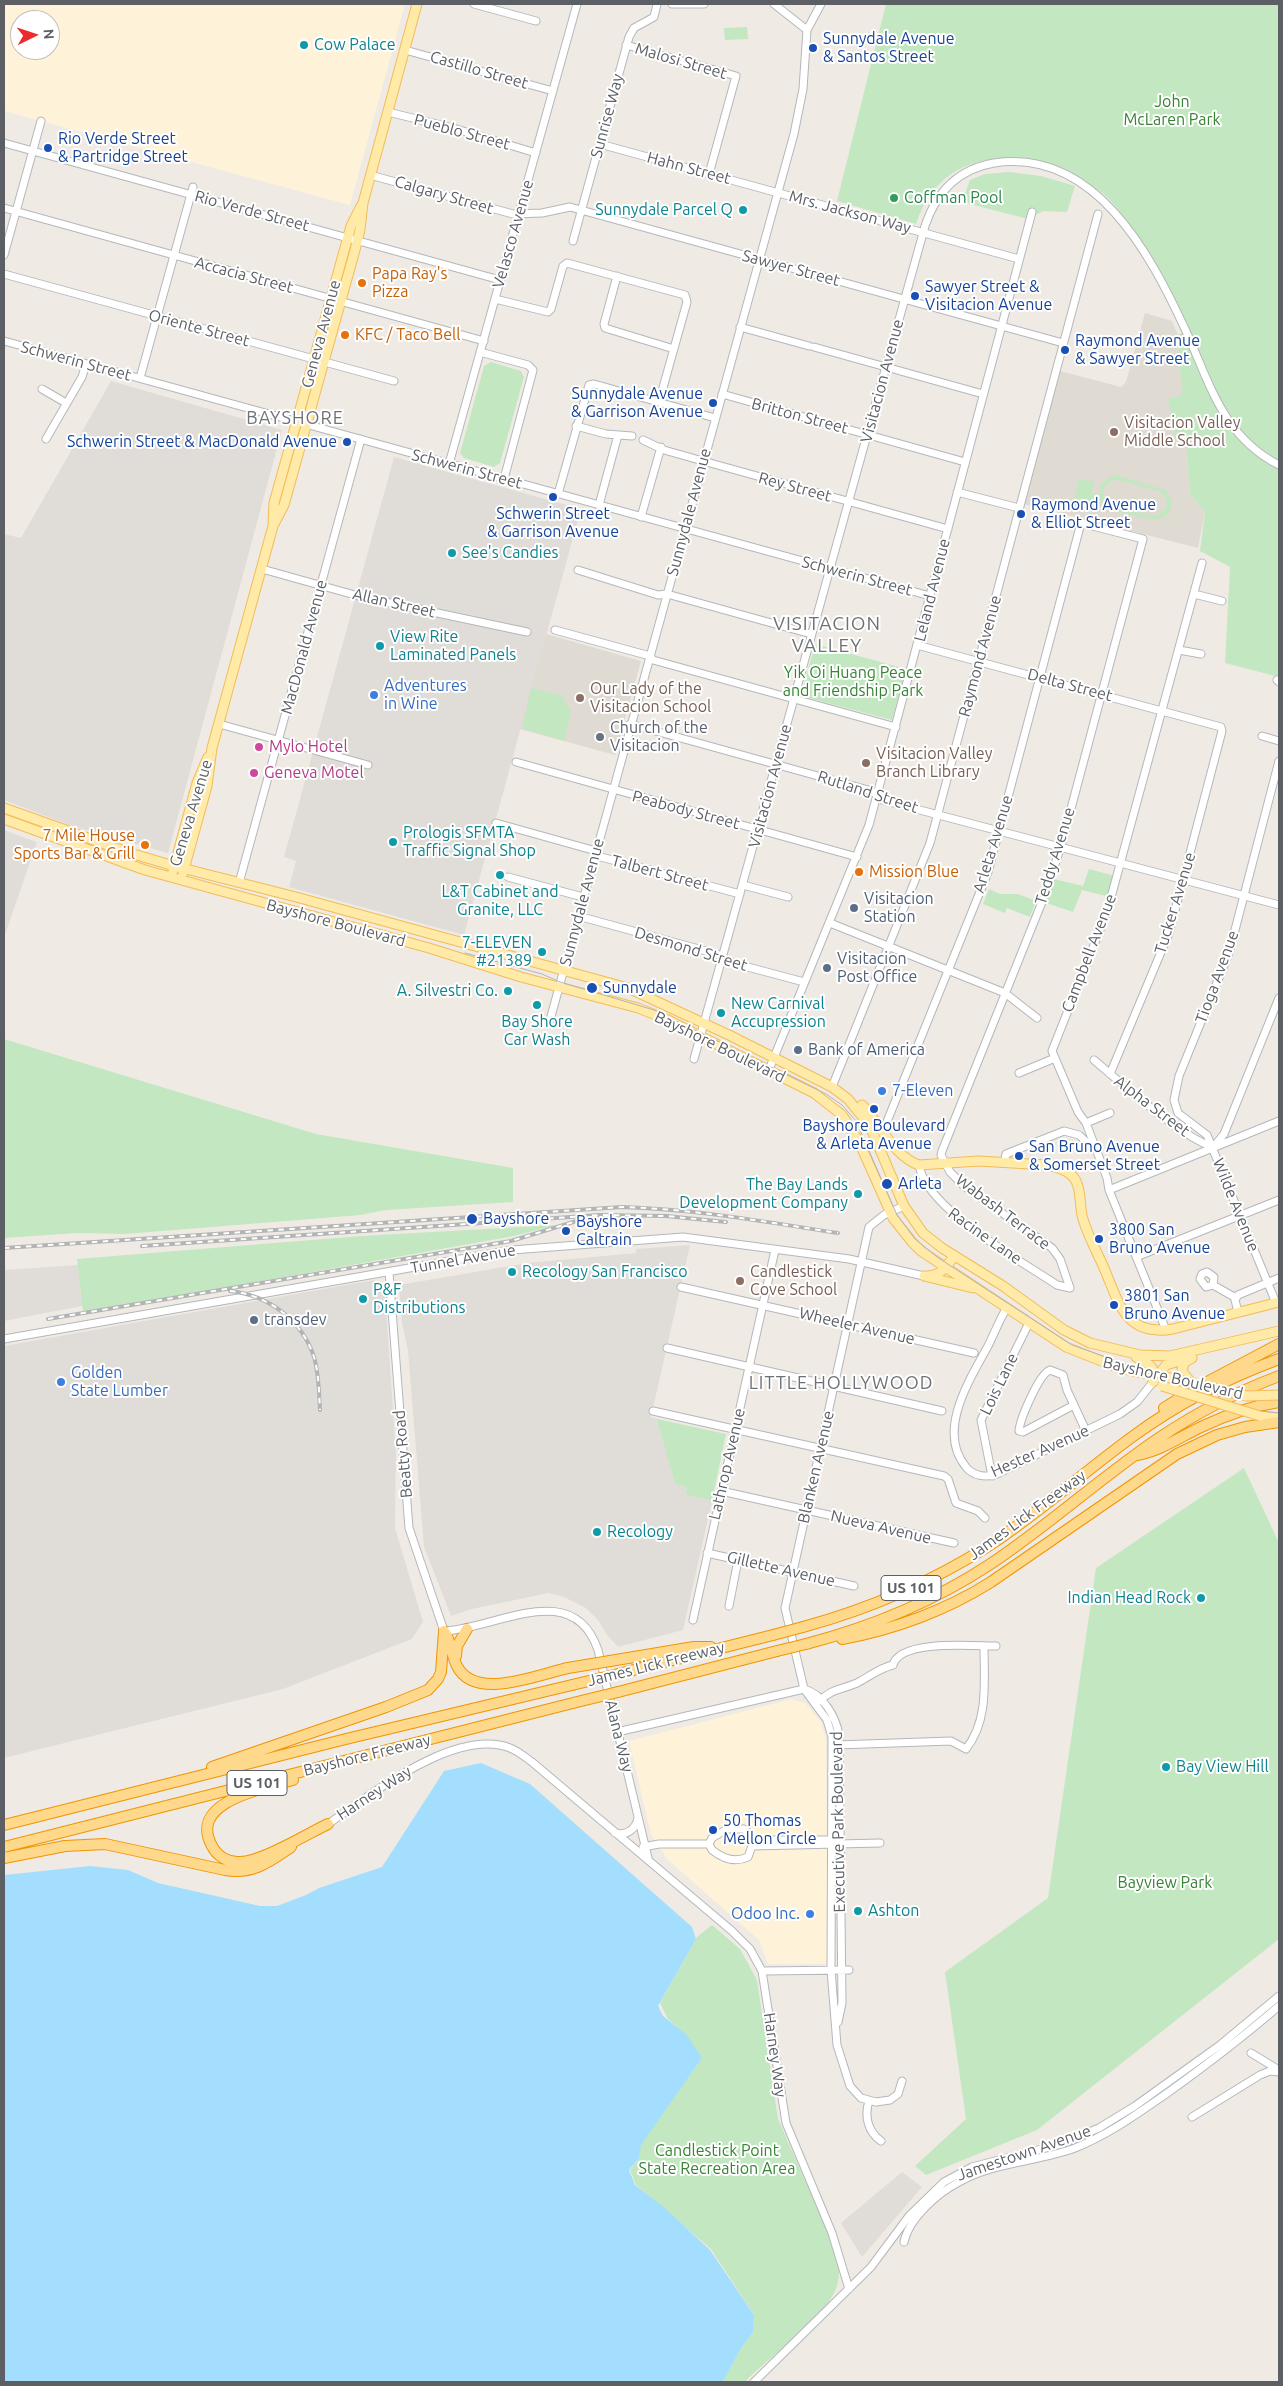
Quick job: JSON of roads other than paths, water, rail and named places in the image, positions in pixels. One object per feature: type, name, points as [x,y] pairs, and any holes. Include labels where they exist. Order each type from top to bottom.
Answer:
[{"type":"highway","points":[[1122,1445],[1148,1420],[1178,1399],[1279,1344]]},
{"type":"highway","name":"James Lick Freeway","points":[[556,1689],[803,1627],[887,1599],[960,1563],[1010,1530],[1122,1445],[1196,1396],[1279,1358]]},
{"type":"highway","name":"James Lick Freeway","points":[[557,1707],[806,1644],[895,1614],[964,1580],[1017,1545],[1134,1456],[1207,1409],[1279,1376]]},
{"type":"highway","points":[[1134,1456],[1154,1452],[1203,1426],[1232,1414],[1279,1402]]},
{"type":"highway","points":[[806,1644],[861,1635],[910,1620],[957,1601],[991,1582],[1177,1454],[1217,1435],[1279,1422]]},
{"type":"highway","points":[[466,1629],[457,1646],[456,1658],[463,1672],[473,1680]]},
{"type":"highway","points":[[444,1631],[457,1667],[466,1677],[482,1684],[497,1685],[568,1668],[694,1647],[727,1646]]},
{"type":"highway","points":[[154,1787],[420,1695],[434,1685],[441,1672],[444,1631]]},
{"type":"highway","name":"Bayshore Freeway","points":[[4,1825],[556,1689]]},
{"type":"highway","name":"Bayshore Freeway","points":[[4,1847],[557,1707]]},
{"type":"highway","points":[[328,1824],[246,1862],[232,1862],[219,1855],[213,1849],[208,1835],[210,1819],[225,1802],[436,1737]]},
{"type":"highway","points":[[4,1858],[65,1846],[105,1844],[242,1872],[259,1868],[328,1824]]},
{"type":"main road","name":"Geneva Avenue","points":[[273,526],[284,505],[358,240],[363,203],[370,175],[418,4]]},
{"type":"main road","name":"Geneva Avenue","points":[[171,878],[197,783],[212,748],[262,569],[273,526],[274,503],[353,220],[363,203]]},
{"type":"main road","name":"Geneva Avenue","points":[[181,880],[207,786],[212,748]]},
{"type":"main road","name":"Bayshore Boulevard","points":[[4,808],[124,851],[184,869],[628,988],[775,1058],[832,1087],[856,1107],[878,1131],[904,1206],[923,1233],[954,1256],[1073,1335],[1090,1343],[1124,1352],[1149,1356],[1170,1356],[1279,1331]]},
{"type":"main road","name":"Bayshore Boulevard","points":[[4,819],[101,856],[171,878],[429,948],[648,1011],[824,1099],[842,1115],[859,1142],[890,1212],[912,1242],[946,1268],[1029,1324],[1074,1351],[1157,1380],[1175,1379],[1246,1396],[1279,1395]]},
{"type":"main road","points":[[859,1142],[878,1131],[906,1158],[919,1165],[978,1160],[1052,1166],[1074,1178],[1079,1190],[1083,1219],[1121,1309],[1131,1320],[1144,1328],[1155,1331],[1166,1330],[1278,1303]]},
{"type":"main road","points":[[924,1276],[935,1276],[946,1268],[954,1256]]},
{"type":"main road","points":[[924,1276],[936,1281],[977,1289]]},
{"type":"main road","points":[[1157,1380],[1170,1363],[1242,1341]]},
{"type":"main road","points":[[1124,1352],[1149,1365],[1154,1371],[1157,1380]]},
{"type":"main road","points":[[1191,1382],[1184,1374],[1183,1365],[1194,1357]]},
{"type":"main road","points":[[1157,1380],[1260,1416],[1279,1418]]},
{"type":"street","points":[[474,4],[536,21]]},
{"type":"street","name":"Velasco Avenue","points":[[449,464],[577,4]]},
{"type":"street","name":"Sunrise Way","points":[[573,241],[626,45],[634,28],[654,17],[658,4]]},
{"type":"street","points":[[672,4],[704,4]]},
{"type":"street","points":[[774,4],[807,30]]},
{"type":"street","name":"Sunnydale Avenue","points":[[550,1020],[800,108],[807,30],[821,4]]},
{"type":"street","name":"Malosi Street","points":[[626,45],[736,76],[710,174]]},
{"type":"street","name":"Castillo Street","points":[[405,50],[553,91]]},
{"type":"street","name":"Pueblo Street","points":[[388,112],[453,128],[536,152]]},
{"type":"street","points":[[4,255],[41,121]]},
{"type":"street","name":"Rio Verde Street","points":[[4,143],[192,191],[348,238],[500,280]]},
{"type":"street","name":"Hahn Street","points":[[600,144],[777,192]]},
{"type":"street","name":"Visitacion Avenue","points":[[694,1059],[923,232],[932,207],[943,191],[957,178],[983,165],[1002,162],[1031,164],[1058,171],[1085,185],[1101,198],[1116,214],[1148,260],[1178,314],[1218,404],[1230,424],[1250,447],[1279,465]]},
{"type":"street","name":"Calgary Street","points":[[370,175],[518,214]]},
{"type":"street","points":[[140,378],[192,191]]},
{"type":"street","name":"Mrs. Jackson Way","points":[[777,192],[923,232]]},
{"type":"street","name":"Sawyer Street","points":[[518,214],[542,213],[565,207],[582,210],[1063,343]]},
{"type":"street","name":"Accacia Street","points":[[4,208],[484,341]]},
{"type":"street","name":"Leland Avenue","points":[[768,1072],[869,825],[1032,212]]},
{"type":"street","name":"Raymond Avenue","points":[[832,1087],[930,843],[1098,214]]},
{"type":"street","points":[[923,232],[1019,259]]},
{"type":"street","points":[[495,299],[546,313],[551,309],[565,264],[570,262],[687,297],[659,402]]},
{"type":"street","name":"Oriente Street","points":[[4,274],[394,381]]},
{"type":"street","points":[[617,276],[604,324],[605,328],[674,349]]},
{"type":"street","points":[[740,327],[983,394]]},
{"type":"street","name":"Schwerin Street","points":[[4,341],[930,596]]},
{"type":"street","points":[[480,352],[528,366],[533,370],[504,479]]},
{"type":"street","points":[[46,439],[82,377],[86,364]]},
{"type":"street","points":[[558,494],[587,387],[592,384],[715,418]]},
{"type":"street","points":[[42,389],[66,403]]},
{"type":"street","name":"Britton Street","points":[[722,394],[965,462]]},
{"type":"street","points":[[576,426],[606,434],[632,436]]},
{"type":"street","points":[[599,505],[618,435]]},
{"type":"street","name":"MacDonald Avenue","points":[[239,883],[361,439]]},
{"type":"street","name":"Rey Street","points":[[643,440],[703,461],[948,529]]},
{"type":"street","points":[[641,517],[660,447]]},
{"type":"street","points":[[957,492],[1019,508]]},
{"type":"street","name":"Teddy Avenue","points":[[945,1163],[941,1155],[942,1151],[1046,892],[1061,846],[1143,539],[1080,524]]},
{"type":"street","name":"Arleta Avenue","points":[[878,1131],[886,1124],[988,872],[1080,524]]},
{"type":"street","name":"Campbell Avenue","points":[[1166,1330],[1109,1190],[1107,1178],[1086,1123],[1078,1112],[1052,1051],[1107,912],[1202,563]]},
{"type":"street","name":"Allan Street","points":[[262,569],[362,597],[527,632]]},
{"type":"street","points":[[578,570],[658,595],[667,594],[812,634]]},
{"type":"street","points":[[1194,594],[1222,601]]},
{"type":"street","points":[[555,630],[650,656],[654,660],[896,727]]},
{"type":"street","name":"Delta Street","points":[[917,644],[1221,727]]},
{"type":"street","points":[[1179,650],[1201,654]]},
{"type":"street","points":[[219,724],[368,766]]},
{"type":"street","name":"Rutland Street","points":[[630,724],[872,791],[882,800],[1183,878],[1279,905]]},
{"type":"street","name":"Tucker Avenue","points":[[1110,1074],[1169,933],[1222,731],[1221,727]]},
{"type":"street","points":[[1262,736],[1279,741]]},
{"type":"street","name":"Tioga Avenue","points":[[1213,1147],[1207,1136],[1178,1113],[1175,1108],[1174,1092],[1229,953],[1279,761]]},
{"type":"street","name":"Peabody Street","points":[[516,762],[857,857]]},
{"type":"street","name":"Talbert Street","points":[[496,823],[596,851],[601,857],[740,894]]},
{"type":"street","points":[[508,877],[583,897]]},
{"type":"street","points":[[743,885],[788,897]]},
{"type":"street","name":"Desmond Street","points":[[578,916],[716,954],[729,962],[804,982]]},
{"type":"street","points":[[830,923],[1006,993],[1037,1018]]},
{"type":"street","name":"Wilde Avenue","points":[[1278,1303],[1213,1147],[1224,1134],[1279,998]]},
{"type":"street","points":[[1019,1073],[1055,1058]]},
{"type":"street","name":"Alpha Street","points":[[1094,1060],[1176,1125],[1204,1144],[1213,1147]]},
{"type":"street","points":[[1086,1123],[1110,1113]]},
{"type":"street","points":[[1109,1190],[1279,1121]]},
{"type":"street","points":[[1004,1163],[1006,1154],[1064,1131],[1079,1134],[1095,1149]]},
{"type":"street","name":"Wabash Terrace","points":[[945,1163],[964,1186],[1048,1244],[1060,1260],[1070,1288]]},
{"type":"street","name":"Racine Lane","points":[[919,1165],[926,1187],[950,1212],[1057,1285],[1070,1288]]},
{"type":"street","points":[[1136,1257],[1279,1200]]},
{"type":"street","name":"Blanken Avenue","points":[[804,1689],[786,1615],[786,1601],[792,1572],[869,1227],[890,1212],[904,1206]]},
{"type":"street","name":"Tunnel Avenue","points":[[4,1339],[533,1248],[683,1237],[862,1261],[924,1276]]},
{"type":"street","name":"Lathrop Avenue","points":[[693,1620],[775,1250]]},
{"type":"street","name":"Beatty Road","points":[[389,1272],[410,1528],[444,1631]]},
{"type":"street","points":[[1236,1298],[1279,1278]]},
{"type":"street","points":[[1213,1285],[1236,1298]]},
{"type":"street","name":"Wheeler Avenue","points":[[681,1287],[974,1353]]},
{"type":"street","points":[[1236,1298],[1238,1312]]},
{"type":"street","name":"Hester Avenue","points":[[1006,1309],[964,1390],[955,1424],[957,1452],[965,1466],[975,1474],[992,1476],[1086,1431],[1129,1408],[1157,1380]]},
{"type":"street","name":"Lois Lane","points":[[992,1476],[980,1420],[1029,1324]]},
{"type":"street","points":[[667,1348],[942,1410]]},
{"type":"street","points":[[1074,1405],[1023,1432],[1019,1431],[1043,1375],[1047,1371],[1054,1370],[1062,1375],[1086,1431]]},
{"type":"street","points":[[653,1410],[944,1476],[948,1479],[956,1503],[978,1511],[985,1518]]},
{"type":"street","points":[[1024,1416],[1028,1423],[1039,1424]]},
{"type":"street","name":"Nueva Avenue","points":[[721,1491],[954,1543]]},
{"type":"street","name":"Gillette Avenue","points":[[707,1553],[854,1586]]},
{"type":"street","points":[[729,1606],[738,1560]]},
{"type":"street","name":"Alana Way","points":[[444,1631],[466,1629],[544,1610],[564,1612],[576,1618],[587,1628],[595,1643],[647,1846]]},
{"type":"street","points":[[836,1745],[951,1742],[966,1749],[977,1735],[985,1698],[984,1646]]},
{"type":"street","points":[[818,1702],[832,1690],[856,1683],[874,1672],[893,1665],[896,1658],[921,1647],[996,1646]]},
{"type":"street","points":[[617,1732],[804,1689]]},
{"type":"street","name":"Executive Park Boulevard","points":[[804,1689],[836,1723],[832,1970],[833,1999],[837,2026]]},
{"type":"street","name":"Harney Way","points":[[328,1824],[422,1762],[475,1745],[493,1744],[510,1748],[524,1755],[629,1846],[648,1858],[739,1937],[754,1956],[762,1971],[786,2123],[832,2233],[849,2288]]},
{"type":"street","points":[[613,1832],[625,1834],[632,1830],[637,1822],[638,1812]]},
{"type":"street","points":[[726,1829],[744,1829],[749,1833],[752,1843],[750,1854],[744,1858],[729,1859],[714,1852],[709,1844],[712,1838],[726,1829]]},
{"type":"street","points":[[752,1843],[880,1842]]},
{"type":"street","name":"Executive Park Boulevard","points":[[835,1843],[842,1999],[837,2026]]},
{"type":"street","points":[[629,1846],[709,1844]]},
{"type":"street","points":[[647,1846],[648,1858]]},
{"type":"street","points":[[762,1971],[849,1970]]},
{"type":"street","name":"Jamestown Avenue","points":[[1234,2039],[1279,1996]]},
{"type":"street","points":[[833,1999],[842,1999]]},
{"type":"street","name":"Jamestown Avenue","points":[[904,2242],[913,2224],[928,2207],[958,2182],[974,2174],[1075,2148],[1107,2133],[1279,2006]]},
{"type":"street","points":[[837,2026],[837,2045],[850,2086],[857,2095],[869,2101],[890,2100],[898,2094],[902,2081]]},
{"type":"street","points":[[1251,2052],[1279,2071]]},
{"type":"street","points":[[1192,2117],[1260,2075],[1270,2071],[1279,2071]]},
{"type":"street","name":"Jamestown Avenue","points":[[754,2382],[871,2267],[909,2216],[951,2177],[980,2164],[1042,2149],[1080,2136],[1155,2097]]},
{"type":"street","points":[[869,2101],[867,2115],[869,2126],[875,2137],[881,2141]]},
{"type":"water","points":[[481,1763],[530,1784],[692,1927],[696,1939],[658,2006],[663,2016],[686,2034],[702,2058],[641,2145],[639,2158],[629,2170],[635,2185],[666,2209],[710,2250],[754,2315],[753,2332],[740,2350],[723,2382],[4,2382],[4,1875],[90,1866],[128,1870],[158,1883],[260,1906],[277,1906],[319,1888],[382,1867],[444,1771]]},
{"type":"tram line","points":[[465,953],[542,974],[560,982],[654,1010],[826,1094],[842,1105],[856,1121],[897,1215],[915,1239],[937,1257],[1072,1345],[1134,1367],[1184,1390],[1250,1410],[1279,1413]]},
{"type":"railway","points":[[4,1248],[622,1207],[703,1213],[838,1233]]},
{"type":"railway","points":[[142,1246],[600,1215],[666,1216],[726,1222]]},
{"type":"railway","points":[[48,1319],[511,1241],[580,1220]]},
{"type":"railway","points":[[230,1291],[244,1293],[270,1304],[292,1321],[301,1332],[309,1344],[316,1363],[320,1410]]},
{"type":"place","name":"Cow Palace","points":[[304,45]]},
{"type":"place","name":"Sunnydale Avenue & Santos Street","points":[[813,48]]},
{"type":"place","name":"Rio Verde Street & Partridge Street","points":[[48,148]]},
{"type":"place","name":"Coffman Pool","points":[[894,198]]},
{"type":"place","name":"Sunnydale Parcel Q","points":[[743,210]]},
{"type":"place","name":"Papa Ray's Pizza","points":[[362,283]]},
{"type":"place","name":"Sawyer Street & Visitacion Avenue","points":[[915,296]]},
{"type":"place","name":"KFC / Taco Bell","points":[[345,335]]},
{"type":"place","name":"Raymond Avenue & Sawyer Street","points":[[1065,350]]},
{"type":"place","name":"Sunnydale Avenue & Garrison Avenue","points":[[713,403]]},
{"type":"place","name":"Visitacion Valley Middle School","points":[[1114,432]]},
{"type":"place","name":"Schwerin Street & MacDonald Avenue","points":[[347,442]]},
{"type":"place","name":"Schwerin Street & Garrison Avenue","points":[[553,497]]},
{"type":"place","name":"Raymond Avenue & Elliot Street","points":[[1021,514]]},
{"type":"place","name":"See's Candies","points":[[452,553]]},
{"type":"place","name":"View Rite Laminated Panels","points":[[380,646]]},
{"type":"place","name":"Adventures in Wine","points":[[374,695]]},
{"type":"place","name":"Our Lady of the Visitacion School","points":[[580,698]]},
{"type":"place","name":"Church of the Visitacion","points":[[600,737]]},
{"type":"place","name":"Mylo Hotel","points":[[259,747]]},
{"type":"place","name":"Visitacion Valley Branch Library","points":[[866,763]]},
{"type":"place","name":"Geneva Motel","points":[[254,773]]},
{"type":"place","name":"Prologis SFMTA Traffic Signal Shop","points":[[393,842]]},
{"type":"place","name":"7 Mile House Sports Bar & Grill","points":[[145,845]]},
{"type":"place","name":"Mission Blue","points":[[859,872]]},
{"type":"place","name":"L&T Cabinet and Granite, LLC","points":[[500,875]]},
{"type":"place","name":"Visitacion Station","points":[[854,908]]},
{"type":"place","name":"7-ELEVEN #21389","points":[[542,952]]},
{"type":"place","name":"Visitacion Post Office","points":[[827,968]]},
{"type":"place","name":"Sunnydale","points":[[592,988]]},
{"type":"place","name":"A. Silvestri Co.","points":[[508,991]]},
{"type":"place","name":"Bay Shore Car Wash","points":[[537,1005]]},
{"type":"place","name":"New Carnival Accupression","points":[[721,1013]]},
{"type":"place","name":"Bank of America","points":[[798,1050]]},
{"type":"place","name":"7-Eleven","points":[[882,1091]]},
{"type":"place","name":"Bayshore Boulevard & Arleta Avenue","points":[[874,1109]]},
{"type":"place","name":"San Bruno Avenue & Somerset Street","points":[[1019,1156]]},
{"type":"place","name":"Arleta","points":[[887,1184]]},
{"type":"place","name":"The Bay Lands Development Company","points":[[858,1194]]},
{"type":"place","name":"Bayshore","points":[[472,1219]]},
{"type":"place","name":"Bayshore Caltrain","points":[[566,1231]]},
{"type":"place","name":"3800 San Bruno Avenue","points":[[1099,1239]]},
{"type":"place","name":"Recology San Francisco","points":[[512,1272]]},
{"type":"place","name":"Candlestick Cove School","points":[[740,1281]]},
{"type":"place","name":"P&F Distributions","points":[[363,1299]]},
{"type":"place","name":"3801 San Bruno Avenue","points":[[1114,1305]]},
{"type":"place","name":"transdev","points":[[254,1320]]},
{"type":"place","name":"Golden State Lumber","points":[[61,1382]]},
{"type":"place","name":"Recology","points":[[597,1532]]},
{"type":"place","name":"Indian Head Rock","points":[[1201,1598]]},
{"type":"place","name":"Bay View Hill","points":[[1166,1767]]},
{"type":"place","name":"50 Thomas Mellon Circle","points":[[713,1830]]},
{"type":"place","name":"Ashton","points":[[858,1911]]},
{"type":"place","name":"Odoo Inc.","points":[[810,1914]]},
{"type":"district","name":"BAYSHORE","points":[[295,418]]},
{"type":"district","name":"VISITACION VALLEY","points":[[827,635]]},
{"type":"district","name":"LITTLE HOLLYWOOD","points":[[841,1383]]},
{"type":"park label","name":"John McLaren Park","points":[[1172,111]]},
{"type":"park label","name":"Yik Oi Huang Peace and Friendship Park","points":[[853,682]]},
{"type":"park label","name":"Bayview Park","points":[[1165,1883]]},
{"type":"park label","name":"Candlestick Point State Recreation Area","points":[[717,2160]]}]
